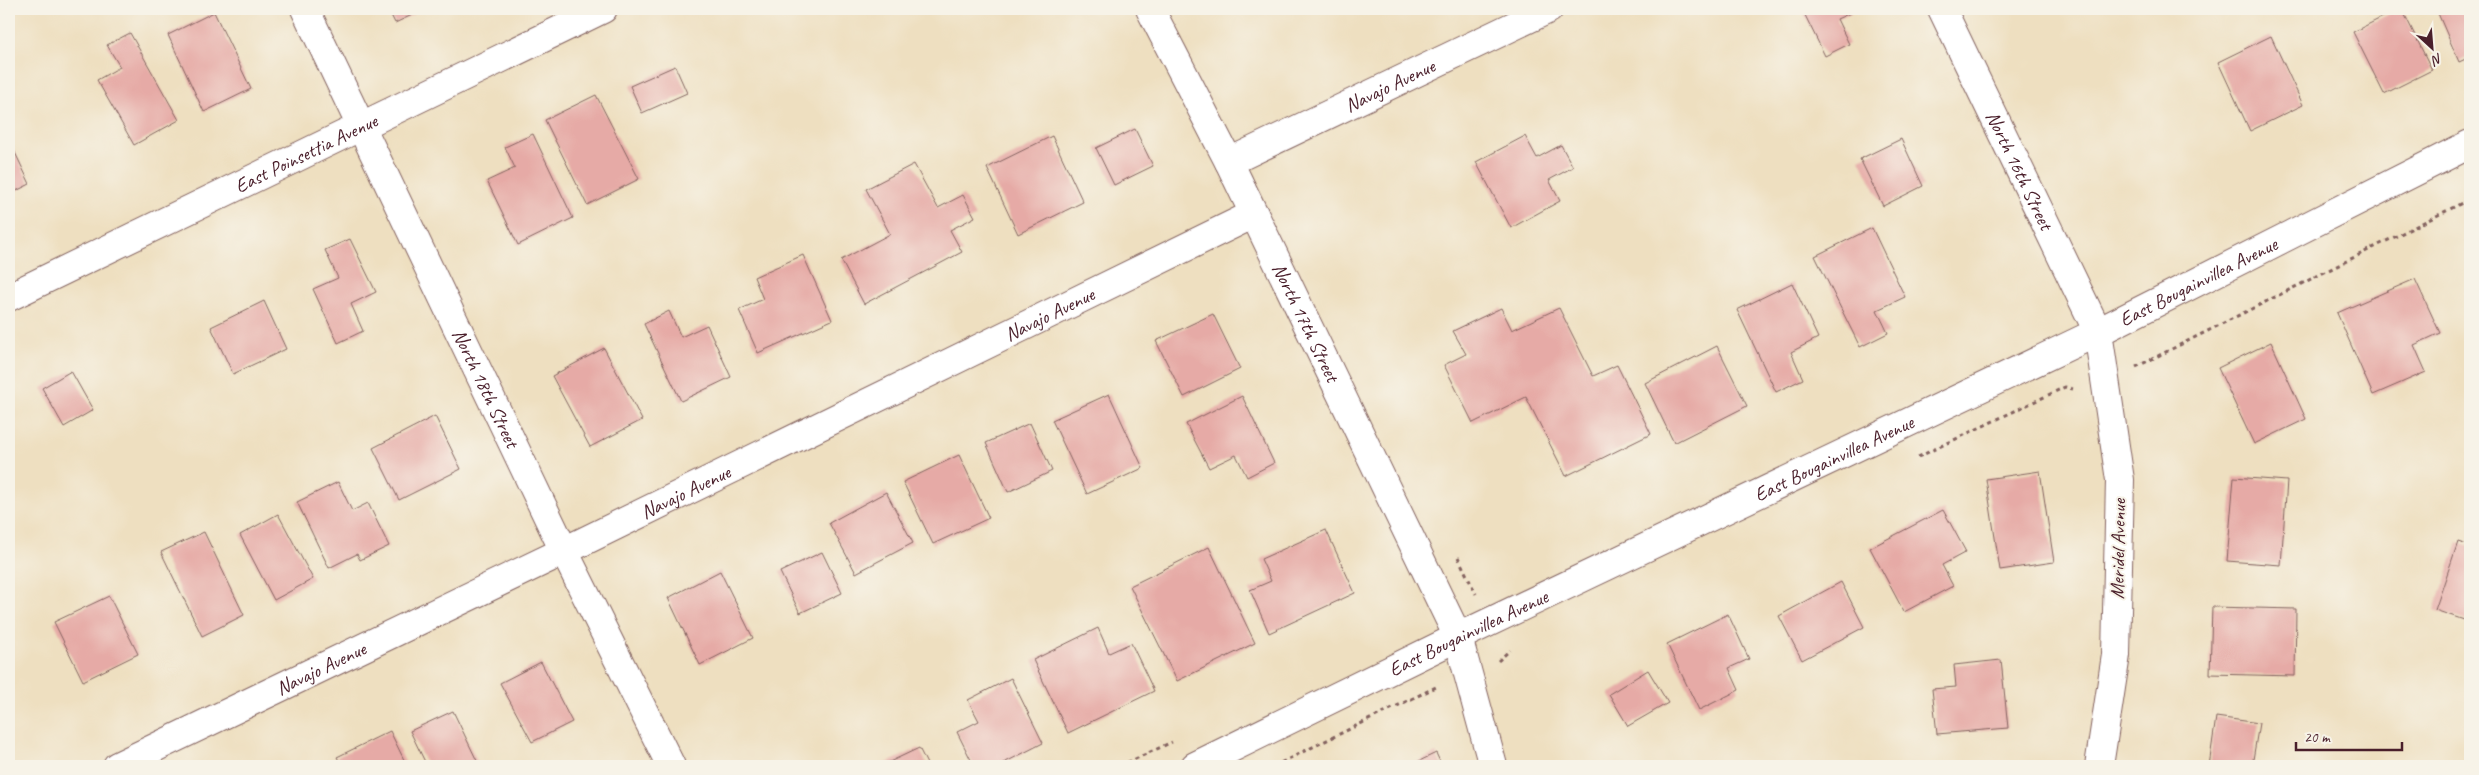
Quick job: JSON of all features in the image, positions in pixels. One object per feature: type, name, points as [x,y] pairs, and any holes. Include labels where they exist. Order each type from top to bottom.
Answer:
[{"type":"street","name":"North 18th Street","points":[[305,9],[564,551],[671,766]]},
{"type":"street","name":"East Poinsettia Avenue","points":[[9,296],[603,9]]},
{"type":"street","name":"North 17th Street","points":[[1150,9],[1254,214],[1458,637],[1493,766]]},
{"type":"street","name":"Navajo Avenue","points":[[1228,162],[1549,9]]},
{"type":"street","name":"North 16th Street","points":[[1942,9],[2098,332]]},
{"type":"street","name":"East Bougainvillea Avenue","points":[[1195,766],[1458,637],[2098,332],[2470,144]]},
{"type":"street","name":"Navajo Avenue","points":[[117,766],[564,551],[1254,214]]},
{"type":"street","name":"Meridel Avenue","points":[[2098,332],[2120,480],[2116,655],[2099,766]]},
{"type":"path","points":[[2106,383],[2470,199]]},
{"type":"path","points":[[1456,551],[1477,596]]},
{"type":"path","points":[[1274,766],[1439,686],[1468,675]]},
{"type":"building","points":[[388,9],[425,9],[395,23]]},
{"type":"building","points":[[1802,9],[1859,9],[1837,19],[1849,44],[1825,56]]},
{"type":"building","points":[[2402,9],[2432,70],[2384,94],[2353,32]]},
{"type":"building","points":[[2441,9],[2470,9],[2470,57],[2459,62],[2437,11]]},
{"type":"building","points":[[214,12],[251,89],[204,112],[168,35]]},
{"type":"building","points":[[130,33],[179,120],[134,145],[97,80],[120,67],[107,45]]},
{"type":"building","points":[[2271,36],[2303,105],[2250,131],[2218,62]]},
{"type":"building","points":[[675,66],[687,93],[642,113],[630,86]]},
{"type":"building","points":[[596,95],[639,179],[587,205],[545,120]]},
{"type":"building","points":[[1135,129],[1153,166],[1114,185],[1096,148]]},
{"type":"building","points":[[533,134],[573,218],[518,245],[487,181],[515,168],[505,147]]},
{"type":"building","points":[[1052,136],[1083,202],[1018,234],[987,168]]},
{"type":"building","points":[[1525,136],[1537,158],[1561,145],[1573,167],[1549,180],[1560,201],[1511,228],[1476,162]]},
{"type":"building","points":[[1901,139],[1923,186],[1883,206],[1860,159]]},
{"type":"building","points":[[9,140],[30,184],[10,194],[9,191]]},
{"type":"building","points":[[914,164],[938,208],[963,195],[975,217],[950,230],[962,252],[864,304],[841,260],[890,234],[866,189]]},
{"type":"building","points":[[1872,228],[1905,297],[1877,310],[1888,333],[1860,347],[1815,256]]},
{"type":"building","points":[[350,239],[376,292],[351,304],[363,331],[338,343],[313,289],[338,278],[325,250]]},
{"type":"building","points":[[803,255],[832,320],[758,353],[739,310],[763,299],[754,277]]},
{"type":"building","points":[[2415,279],[2440,333],[2414,345],[2426,372],[2373,395],[2337,313]]},
{"type":"building","points":[[1792,283],[1818,338],[1791,352],[1803,379],[1776,392],[1737,310]]},
{"type":"building","points":[[264,301],[286,349],[233,374],[211,327]]},
{"type":"building","points":[[1501,308],[1512,330],[1559,308],[1593,376],[1617,365],[1651,434],[1566,476],[1526,397],[1473,423],[1444,365],[1466,354],[1453,331]]},
{"type":"building","points":[[669,311],[681,337],[707,325],[731,377],[681,401],[644,324]]},
{"type":"building","points":[[1213,314],[1240,369],[1184,397],[1156,341]]},
{"type":"building","points":[[2271,342],[2306,419],[2254,444],[2218,368]]},
{"type":"building","points":[[1717,346],[1747,406],[1674,443],[1645,383]]},
{"type":"building","points":[[604,348],[642,420],[590,447],[552,376]]},
{"type":"building","points":[[71,371],[93,410],[64,427],[42,388]]},
{"type":"building","points":[[1109,394],[1143,468],[1087,494],[1052,420]]},
{"type":"building","points":[[1242,396],[1274,463],[1247,477],[1236,455],[1209,468],[1186,424]]},
{"type":"building","points":[[435,416],[461,469],[399,500],[373,448]]},
{"type":"building","points":[[1030,423],[1052,471],[1008,492],[986,443]]},
{"type":"building","points":[[959,455],[989,518],[933,544],[903,482]]},
{"type":"building","points":[[2040,471],[2054,562],[2000,570],[1986,479]]},
{"type":"building","points":[[2234,477],[2287,481],[2281,565],[2227,561]]},
{"type":"building","points":[[338,482],[352,511],[368,503],[389,546],[360,560],[357,554],[329,568],[297,502]]},
{"type":"building","points":[[886,492],[913,543],[856,573],[829,523]]},
{"type":"building","points":[[1943,510],[1966,552],[1942,565],[1953,586],[1904,612],[1870,548]]},
{"type":"building","points":[[278,514],[313,579],[274,600],[240,535]]},
{"type":"building","points":[[1326,530],[1355,593],[1269,633],[1250,590],[1271,581],[1261,559]]},
{"type":"building","points":[[204,532],[244,615],[202,636],[161,552]]},
{"type":"building","points":[[2458,542],[2470,546],[2470,622],[2435,610]]},
{"type":"building","points":[[1209,547],[1255,643],[1177,681],[1130,586]]},
{"type":"building","points":[[822,552],[842,593],[800,613],[780,572]]},
{"type":"building","points":[[720,571],[753,638],[700,665],[668,598]]},
{"type":"building","points":[[1841,582],[1864,627],[1802,660],[1779,616]]},
{"type":"building","points":[[109,596],[138,654],[83,681],[54,622]]},
{"type":"building","points":[[2212,607],[2296,609],[2295,676],[2210,674]]},
{"type":"building","points":[[1728,614],[1749,659],[1729,668],[1739,690],[1699,710],[1667,644]]},
{"type":"building","points":[[1098,628],[1109,653],[1131,643],[1154,691],[1068,733],[1033,660]]},
{"type":"building","points":[[2001,660],[2008,728],[1937,734],[1932,689],[1956,687],[1954,665]]},
{"type":"building","points":[[541,662],[572,722],[532,742],[500,683]]},
{"type":"building","points":[[1648,670],[1668,703],[1628,726],[1609,694]]},
{"type":"building","points":[[1011,678],[1043,743],[998,766],[974,766],[957,732],[979,721],[968,700]]},
{"type":"building","points":[[453,711],[479,765],[427,766],[410,731]]},
{"type":"building","points":[[2216,717],[2259,723],[2252,766],[2209,766]]},
{"type":"building","points":[[390,731],[407,766],[342,766],[337,757]]},
{"type":"building","points":[[919,748],[928,766],[881,766]]},
{"type":"building","points":[[1436,753],[1442,766],[1409,766]]}]
